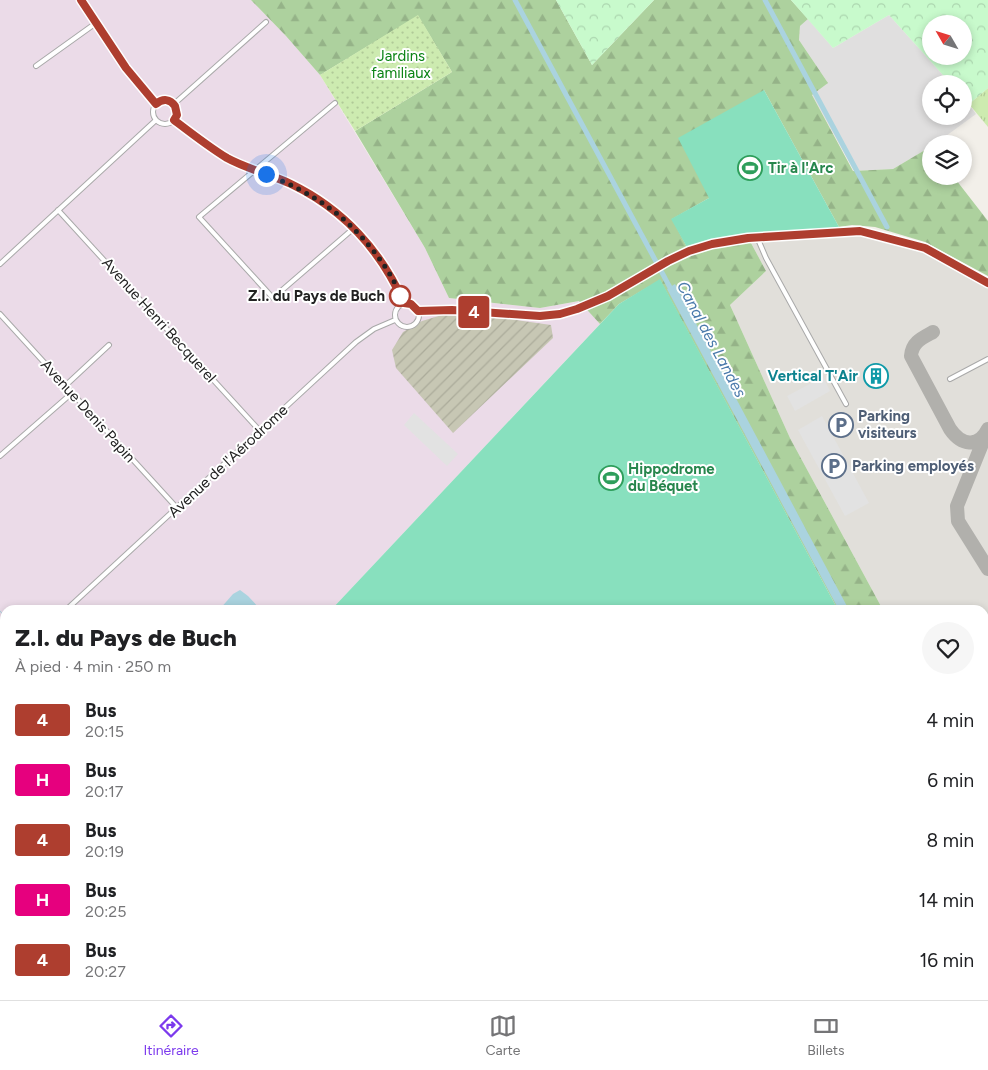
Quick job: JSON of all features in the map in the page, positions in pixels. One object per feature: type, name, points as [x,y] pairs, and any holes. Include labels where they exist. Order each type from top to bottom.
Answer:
[{"type":"main road","points":[[0,690],[0,699]]},
{"type":"street","points":[[81,0],[126,68],[156,104]]},
{"type":"street","points":[[174,104],[266,22]]},
{"type":"street","points":[[36,66],[96,23]]},
{"type":"street","points":[[164,100],[174,104],[177,112],[174,120],[169,124],[163,124],[156,120],[153,111],[156,104],[164,100]]},
{"type":"street","points":[[335,103],[199,217],[273,298],[354,228]]},
{"type":"street","points":[[0,264],[156,120]]},
{"type":"street","points":[[174,120],[227,158],[302,190],[328,207],[354,228],[380,259],[404,303]]},
{"type":"street","name":"Avenue Henri Becquerel","points":[[58,210],[260,431]]},
{"type":"street","points":[[418,311],[417,322],[411,326],[400,326],[395,320],[394,316],[397,308],[404,303],[411,304],[418,311],[452,310],[540,316],[560,314],[608,296],[668,261],[706,245],[757,238],[860,231],[925,248],[988,283]]},
{"type":"street","points":[[757,238],[846,404]]},
{"type":"street","name":"Avenue Denis Papin","points":[[0,314],[177,508]]},
{"type":"street","name":"Avenue de l'Aérodrome","points":[[71,605],[356,342],[374,329],[395,320]]},
{"type":"street","points":[[66,386],[109,345]]},
{"type":"street","points":[[950,379],[988,360]]},
{"type":"street","points":[[0,456],[72,393]]},
{"type":"shaded area","points":[[0,0],[251,0],[320,75],[425,248],[449,298],[540,308],[580,301],[600,324],[336,605],[0,605]]},
{"type":"shaded area","points":[[889,15],[922,52],[922,65],[934,65],[943,75],[922,75],[922,125],[961,125],[947,135],[922,135],[922,152],[893,169],[854,171],[812,95],[828,83],[799,40],[800,26],[808,19],[833,48]]},
{"type":"shaded area","points":[[972,109],[976,114],[972,117]]},
{"type":"shaded area","points":[[856,235],[924,250],[988,286],[988,605],[880,605],[790,438],[730,305],[766,271],[751,243]]},
{"type":"shaded area","points":[[442,315],[509,319],[551,325],[553,338],[453,433],[396,368],[392,350],[403,332],[422,321]]},
{"type":"shaded area","points":[[823,377],[830,391],[795,411],[787,396]]},
{"type":"shaded area","points":[[414,413],[458,454],[447,466],[404,425]]},
{"type":"shaded area","name":"Parking employés","points":[[822,416],[869,503],[845,516],[798,430]]},
{"type":"green space","points":[[251,0],[556,0],[592,65],[654,0],[791,0],[808,19],[800,26],[799,40],[828,83],[812,95],[853,171],[893,169],[922,152],[922,185],[960,185],[988,221],[988,276],[925,242],[875,227],[852,225],[839,227],[764,90],[709,198],[672,219],[688,249],[712,241],[743,235],[751,243],[766,271],[730,305],[790,438],[880,605],[835,605],[660,280],[619,304],[600,324],[579,301],[540,308],[449,298],[425,248],[355,131],[452,72],[418,16],[320,75]]},
{"type":"green space","points":[[556,0],[654,0],[592,65]]},
{"type":"green space","points":[[791,0],[988,0],[988,88],[972,101],[972,75],[943,75],[934,65],[972,65],[972,15],[922,15],[922,52],[889,15],[833,48]]},
{"type":"green space","name":"Jardins familiaux","points":[[418,15],[452,72],[355,131],[320,75]]},
{"type":"green space","points":[[988,88],[988,127],[972,108],[972,101]]},
{"type":"green space","name":"Tir à l'Arc","points":[[764,90],[839,227],[743,236],[688,249],[671,219],[709,198],[678,138]]},
{"type":"green space","name":"Hippodrome du Béquet","points":[[660,279],[835,605],[336,605],[619,304]]},
{"type":"water","points":[[675,284],[846,605],[836,605],[667,289]]},
{"type":"water","points":[[240,590],[256,605],[223,605],[233,594]]},
{"type":"waterway","name":"Canal des Landes","points":[[515,0],[673,293]]},
{"type":"waterway","points":[[765,0],[887,227]]},
{"type":"taxiway","points":[[933,332],[921,339],[913,347],[911,356],[950,429],[959,439],[969,442],[979,440],[988,429]]},
{"type":"taxiway","points":[[986,434],[957,506],[958,521],[988,569]]},
{"type":"bus line","name":"4","points":[[81,0],[126,68],[156,104],[161,100],[168,100],[173,103],[177,108],[177,115],[174,120],[227,158],[292,184],[328,207],[360,234],[380,259],[404,303],[414,305],[418,311],[452,310],[540,316],[560,314],[608,296],[668,261],[701,247],[748,238],[860,231],[925,248],[988,283]]},
{"type":"place","name":"Tir à l'Arc","points":[[750,168]]},
{"type":"place","name":"Z.I. du Pays de Buch","points":[[400,296]]},
{"type":"place","name":"Vertical T'Air","points":[[876,376]]},
{"type":"place","name":"Parking visiteurs","points":[[841,425]]},
{"type":"place","name":"Parking employés","points":[[834,466]]},
{"type":"place","name":"Hippodrome du Béquet","points":[[611,478]]},
{"type":"route","points":[[266,174],[302,190],[328,207],[354,228],[380,259],[400,296]]}]
